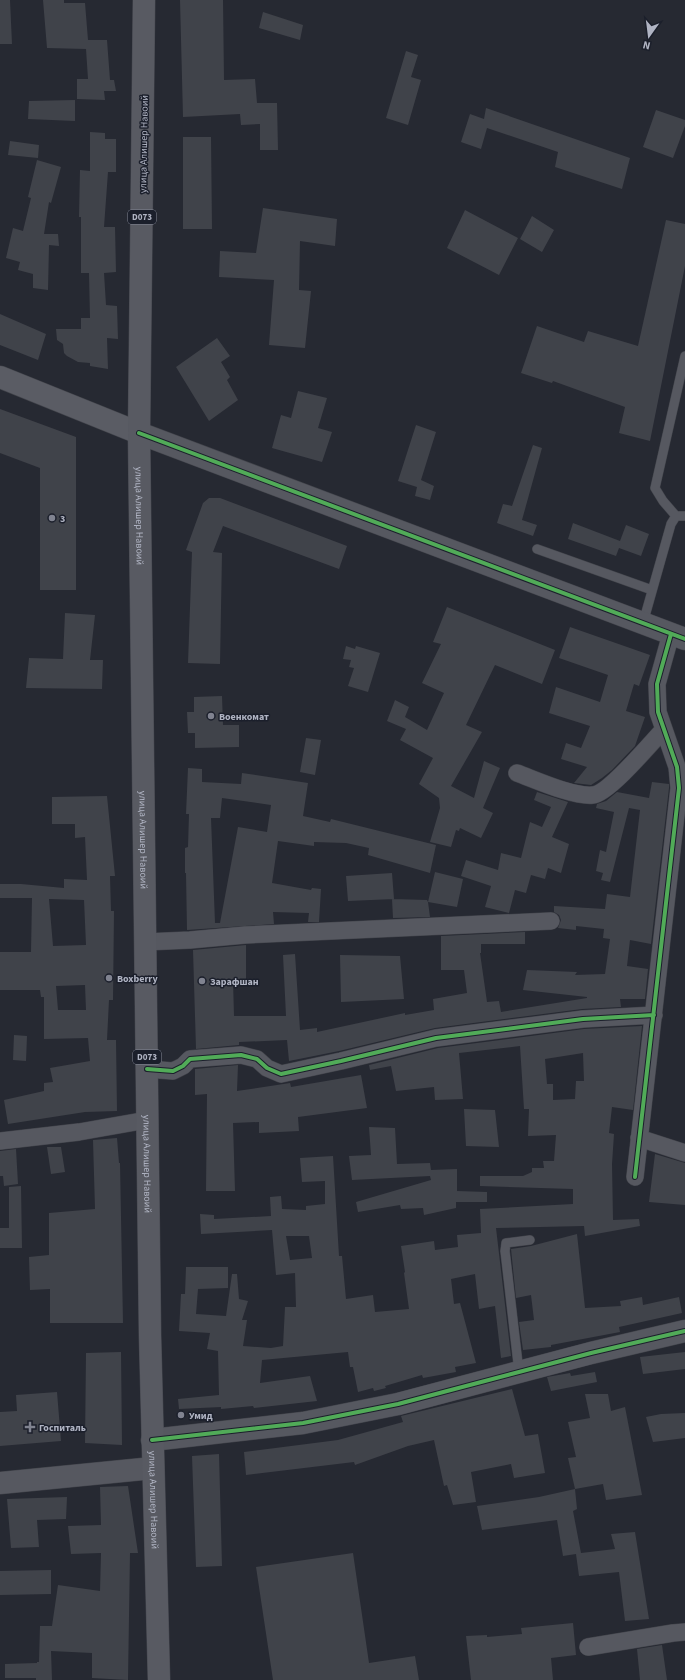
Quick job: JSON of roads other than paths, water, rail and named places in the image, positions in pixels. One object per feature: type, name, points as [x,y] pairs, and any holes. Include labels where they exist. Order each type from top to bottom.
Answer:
[{"type":"main road","name":"улица Алишер Навоий","points":[[144,0],[139,433],[152,1440],[159,1680]]},
{"type":"main road","points":[[0,377],[139,433]]},
{"type":"street","points":[[139,433],[678,636],[656,684],[658,712],[677,767],[679,788],[635,1177]]},
{"type":"street","points":[[516,773],[578,794],[594,795],[608,788],[664,729]]},
{"type":"street","points":[[145,942],[190,940],[253,934],[551,921]]},
{"type":"street","points":[[147,1069],[173,1071],[183,1066],[190,1059],[241,1055],[257,1058],[267,1068],[281,1074],[436,1038],[583,1019],[654,1015]]},
{"type":"street","points":[[0,1141],[79,1132],[147,1120]]},
{"type":"street","points":[[640,1138],[685,1153]]},
{"type":"street","points":[[152,1440],[303,1423],[398,1404],[591,1353],[685,1331]]},
{"type":"street","points":[[0,1483],[153,1468]]},
{"type":"street","points":[[588,1647],[685,1632]]},
{"type":"lane","points":[[643,623],[671,524],[681,516],[663,501],[655,488],[685,356]]},
{"type":"lane","points":[[537,549],[652,590]]},
{"type":"lane","points":[[519,1372],[505,1251],[506,1244],[530,1240]]},
{"type":"place","name":"3","points":[[52,518]]},
{"type":"place","name":"Военкомат","points":[[211,716]]},
{"type":"place","name":"Boxberry","points":[[109,978]]},
{"type":"place","name":"Зарафшан","points":[[202,981]]},
{"type":"place","name":"Умид","points":[[181,1415]]},
{"type":"place","name":"Госпиталь","points":[[30,1427]]}]
